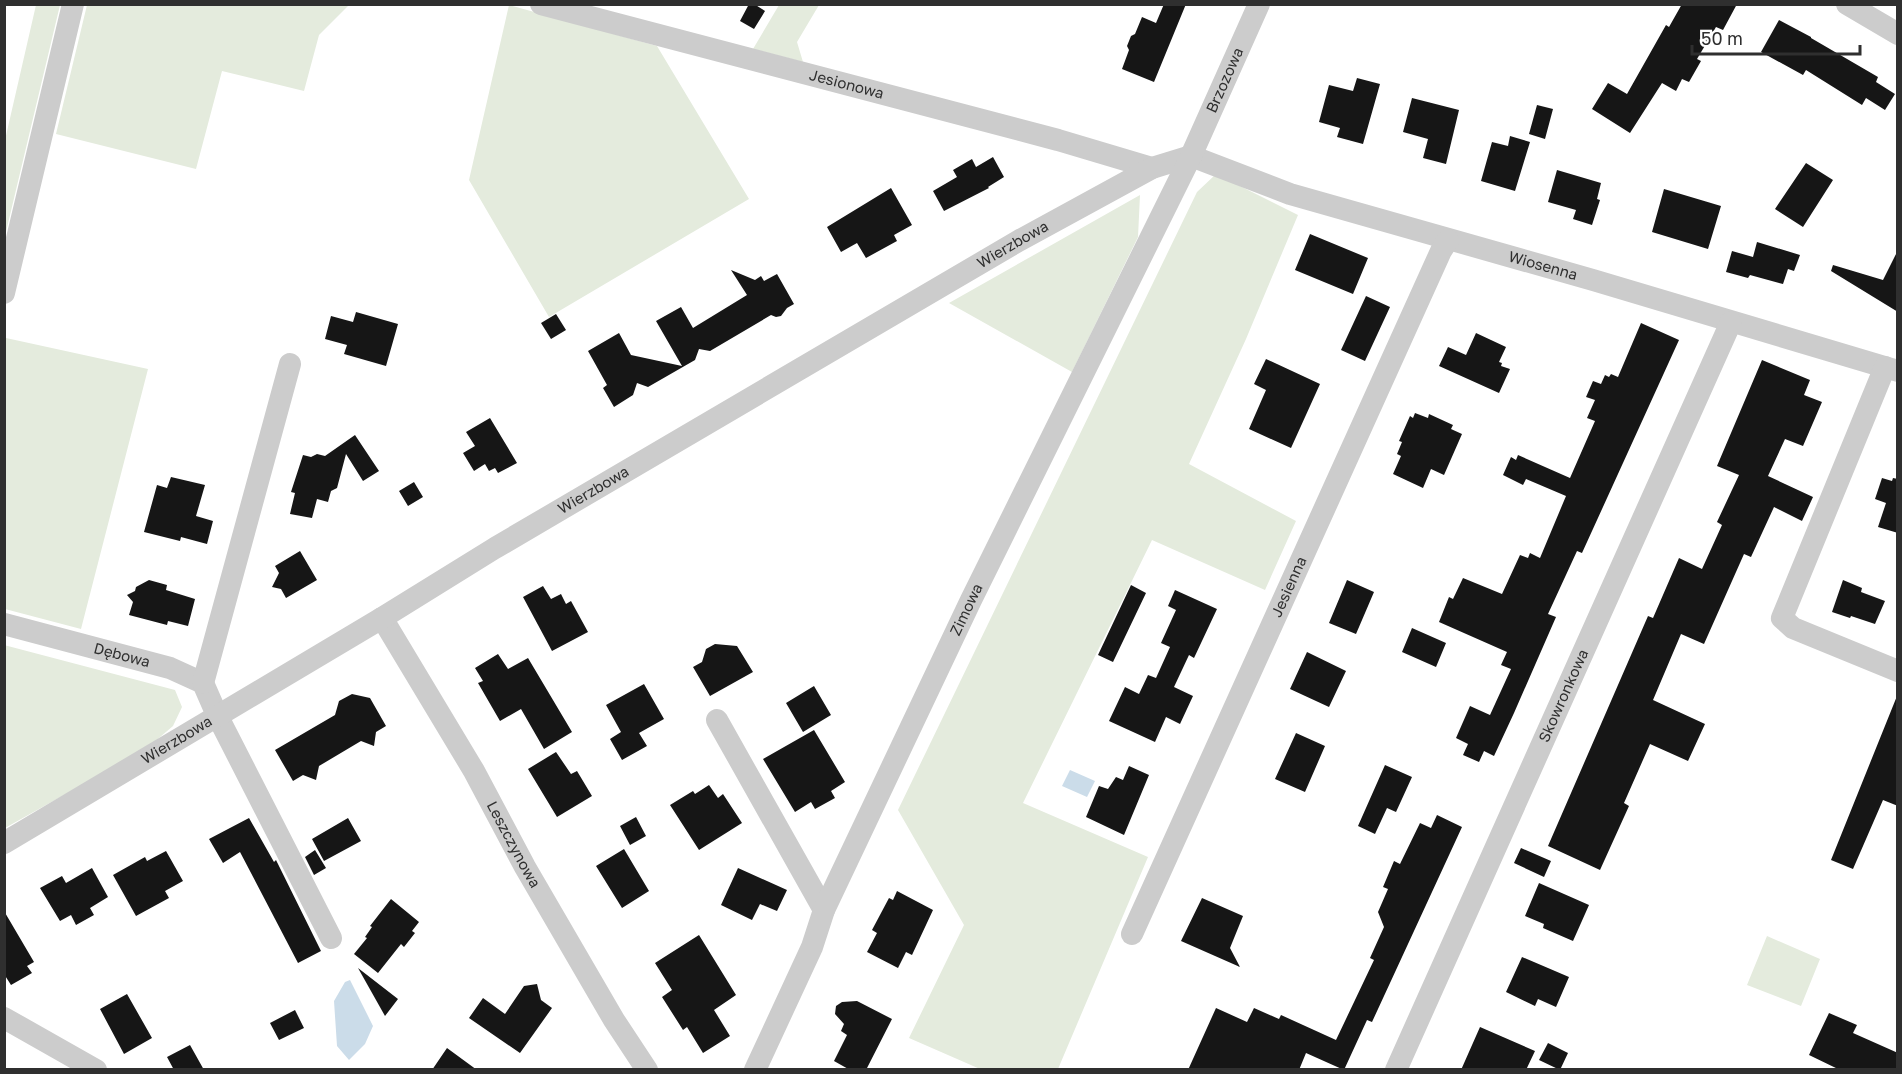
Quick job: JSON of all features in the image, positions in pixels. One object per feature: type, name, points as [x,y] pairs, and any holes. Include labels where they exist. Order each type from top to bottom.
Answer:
[{"type":"street","points":[[4,293],[73,4]]},
{"type":"street","name":"Brzozowa","points":[[1191,156],[1259,4]]},
{"type":"street","points":[[1847,4],[1898,34]]},
{"type":"street","name":"Jesionowa","points":[[542,5],[1058,140],[1152,168]]},
{"type":"street","name":"Wierzbowa","points":[[4,843],[382,618],[495,548],[989,258],[1152,168],[1191,156]]},
{"type":"street","name":"Wiosenna","points":[[1191,156],[1290,194],[1593,280],[1891,369]]},
{"type":"street","name":"Zimowa","points":[[755,1070],[812,947],[824,910],[971,600],[1191,156]]},
{"type":"street","name":"Jesienna","points":[[1132,934],[1441,251],[1448,240]]},
{"type":"street","name":"Skowronkowa","points":[[1396,1070],[1731,322]]},
{"type":"street","points":[[290,364],[203,683],[217,715],[331,938]]},
{"type":"street","points":[[1891,369],[1782,618],[1794,628],[1898,671]]},
{"type":"street","name":"Leszczynowa","points":[[382,618],[474,771],[525,867],[608,1010],[646,1070]]},
{"type":"street","name":"Dębowa","points":[[4,624],[170,668],[203,683]]},
{"type":"street","points":[[717,720],[824,910]]},
{"type":"street","points":[[4,1018],[96,1070]]},
{"type":"shaded area","points":[[87,4],[349,5],[319,35],[304,91],[222,71],[196,169],[56,134]]},
{"type":"shaded area","points":[[36,5],[60,5],[5,236],[5,140]]},
{"type":"shaded area","points":[[509,5],[657,46],[749,199],[549,317],[469,180]]},
{"type":"shaded area","points":[[779,5],[819,5],[797,42],[803,62],[753,49]]},
{"type":"shaded area","points":[[1216,174],[1298,215],[1246,339],[1189,464],[1296,521],[1265,590],[1152,540],[1023,803],[1148,857],[1058,1069],[980,1069],[909,1038],[964,925],[898,810],[1197,192]]},
{"type":"shaded area","points":[[1140,195],[1138,237],[1072,372],[949,303]]},
{"type":"shaded area","points":[[6,338],[148,369],[81,629],[5,609]]},
{"type":"shaded area","points":[[4,645],[175,690],[182,707],[173,726],[146,749],[5,828]]},
{"type":"shaded area","points":[[1767,936],[1820,959],[1801,1006],[1747,985]]},
{"type":"water","points":[[1070,770],[1095,781],[1087,797],[1062,786]]},
{"type":"water","points":[[350,980],[373,1026],[365,1044],[349,1060],[337,1046],[334,1001],[345,982]]},
{"type":"building","points":[[749,4],[754,4],[765,11],[754,29],[740,21]]},
{"type":"building","points":[[1164,4],[1186,4],[1154,82],[1122,69],[1129,50],[1127,46],[1142,17],[1156,23]]},
{"type":"building","points":[[1682,4],[1737,4],[1723,30],[1716,27],[1697,59],[1701,61],[1689,82],[1682,79],[1676,91],[1662,83],[1630,133],[1592,109],[1608,83],[1627,94],[1666,25],[1669,27]]},
{"type":"building","points":[[1779,20],[1878,77],[1876,82],[1895,94],[1885,110],[1866,98],[1862,105],[1806,70],[1803,75],[1761,52]]},
{"type":"building","points":[[1357,78],[1380,84],[1363,144],[1337,137],[1340,128],[1319,122],[1329,85],[1353,91]]},
{"type":"building","points":[[1412,98],[1459,110],[1446,164],[1423,158],[1428,139],[1403,132]]},
{"type":"building","points":[[1537,105],[1553,109],[1545,139],[1529,134]]},
{"type":"building","points":[[1510,136],[1530,142],[1515,191],[1481,181],[1492,142],[1508,146]]},
{"type":"building","points":[[993,157],[1004,177],[989,188],[944,211],[933,191],[957,177],[953,170],[972,159],[976,167]]},
{"type":"building","points":[[1806,163],[1833,180],[1803,227],[1775,209]]},
{"type":"building","points":[[1557,170],[1601,183],[1597,199],[1600,200],[1592,225],[1573,219],[1576,210],[1548,202]]},
{"type":"building","points":[[891,188],[912,225],[894,235],[897,241],[866,258],[857,243],[841,252],[827,227]]},
{"type":"building","points":[[1664,189],[1721,206],[1708,249],[1652,232]]},
{"type":"building","points":[[1310,234],[1368,258],[1353,294],[1295,270]]},
{"type":"building","points":[[1757,242],[1800,255],[1794,271],[1788,269],[1783,284],[1750,275],[1748,278],[1726,272],[1732,251],[1753,257]]},
{"type":"building","points":[[1898,250],[1898,312],[1831,271],[1833,265],[1883,280]]},
{"type":"building","points":[[731,270],[755,280],[761,276],[764,281],[777,274],[794,304],[787,308],[781,316],[771,315],[710,351],[699,349],[695,360],[648,387],[637,383],[633,395],[614,407],[603,388],[607,385],[588,351],[619,333],[631,355],[682,366],[656,321],[681,307],[693,328],[747,295]]},
{"type":"building","points":[[1366,296],[1390,307],[1365,361],[1341,350]]},
{"type":"building","points":[[356,312],[398,324],[386,366],[344,354],[347,345],[325,339],[331,316],[353,322]]},
{"type":"building","points":[[556,314],[566,330],[551,339],[541,323]]},
{"type":"building","points":[[1641,323],[1679,340],[1582,553],[1577,551],[1548,614],[1556,617],[1494,756],[1484,751],[1479,762],[1463,755],[1468,744],[1456,738],[1470,706],[1490,715],[1511,669],[1501,665],[1507,652],[1439,622],[1449,597],[1453,599],[1463,578],[1502,594],[1520,555],[1528,558],[1530,553],[1540,558],[1566,496],[1526,479],[1523,485],[1503,475],[1511,457],[1516,460],[1518,455],[1570,478],[1595,421],[1587,418],[1595,400],[1586,397],[1593,381],[1601,384],[1605,375],[1609,377],[1611,374],[1618,377]]},
{"type":"building","points":[[1476,333],[1506,347],[1499,362],[1502,363],[1501,366],[1510,369],[1499,393],[1439,366],[1448,347],[1466,355]]},
{"type":"building","points":[[1266,359],[1320,384],[1291,448],[1249,429],[1266,390],[1254,384]]},
{"type":"building","points":[[1762,360],[1810,380],[1804,395],[1822,402],[1803,446],[1785,439],[1768,476],[1813,497],[1802,521],[1774,507],[1751,557],[1744,554],[1704,644],[1681,634],[1653,700],[1705,724],[1688,761],[1650,744],[1624,803],[1629,806],[1600,870],[1548,846],[1648,616],[1653,618],[1679,558],[1702,569],[1722,525],[1717,522],[1739,475],[1717,466]]},
{"type":"building","points":[[1415,413],[1428,418],[1429,414],[1453,425],[1451,429],[1462,434],[1444,475],[1431,469],[1423,488],[1393,474],[1401,456],[1397,454],[1402,442],[1399,441],[1410,416],[1413,418]]},
{"type":"building","points":[[490,418],[517,463],[498,473],[495,468],[489,471],[485,464],[474,471],[463,453],[475,446],[466,432]]},
{"type":"building","points":[[355,435],[379,471],[363,481],[346,454],[337,488],[331,491],[328,502],[317,499],[312,518],[290,514],[295,493],[291,492],[303,455],[325,456]]},
{"type":"building","points":[[171,477],[205,485],[196,516],[213,521],[207,544],[181,537],[180,541],[144,532],[157,485],[167,488]]},
{"type":"building","points":[[1882,478],[1892,481],[1893,478],[1898,479],[1898,533],[1878,527],[1886,503],[1875,499]]},
{"type":"building","points":[[414,482],[423,497],[408,506],[399,491]]},
{"type":"building","points":[[300,551],[317,580],[286,598],[281,589],[272,587],[279,573],[275,566]]},
{"type":"building","points":[[149,580],[167,585],[166,590],[195,599],[188,626],[168,621],[167,625],[129,615],[133,602],[127,595]]},
{"type":"building","points":[[1347,580],[1374,592],[1356,634],[1329,623]]},
{"type":"building","points":[[1843,580],[1862,588],[1861,592],[1885,601],[1875,624],[1832,612]]},
{"type":"building","points":[[1131,585],[1146,593],[1113,662],[1098,655]]},
{"type":"building","points":[[543,586],[551,599],[561,594],[566,604],[571,601],[588,632],[552,651],[523,597]]},
{"type":"building","points":[[1175,590],[1217,609],[1194,658],[1189,655],[1174,687],[1193,696],[1180,724],[1166,717],[1155,742],[1109,721],[1125,687],[1139,694],[1148,675],[1156,678],[1170,647],[1161,643],[1176,610],[1168,606]]},
{"type":"building","points":[[1412,628],[1446,643],[1436,667],[1402,652]]},
{"type":"building","points":[[715,644],[737,646],[753,672],[710,696],[693,667],[702,662],[706,649]]},
{"type":"building","points":[[1307,652],[1346,671],[1329,707],[1290,689]]},
{"type":"building","points":[[498,654],[508,669],[528,658],[572,732],[544,749],[521,709],[500,721],[478,683],[483,681],[475,668]]},
{"type":"building","points":[[644,684],[664,719],[639,733],[647,746],[622,760],[610,739],[621,732],[606,705]]},
{"type":"building","points":[[814,686],[831,715],[803,732],[786,703]]},
{"type":"building","points":[[352,694],[370,698],[386,726],[376,732],[374,746],[361,741],[319,766],[316,780],[303,775],[293,781],[275,750],[335,715],[339,701]]},
{"type":"building","points":[[1897,696],[1898,806],[1883,800],[1853,869],[1831,860]]},
{"type":"building","points":[[814,730],[845,782],[831,791],[835,798],[815,809],[811,802],[795,812],[763,759]]},
{"type":"building","points":[[1296,733],[1325,746],[1305,792],[1275,779]]},
{"type":"building","points":[[556,752],[571,774],[577,771],[592,796],[557,817],[528,769]]},
{"type":"building","points":[[1385,765],[1412,777],[1396,812],[1387,808],[1375,834],[1358,826]]},
{"type":"building","points":[[1129,766],[1149,775],[1124,835],[1086,817],[1099,786],[1108,789],[1116,777],[1123,780]]},
{"type":"building","points":[[709,785],[718,798],[723,794],[742,823],[699,850],[670,805],[693,791],[695,794]]},
{"type":"building","points":[[1437,815],[1462,827],[1372,1022],[1367,1020],[1344,1070],[1306,1053],[1299,1070],[1188,1070],[1216,1008],[1247,1022],[1254,1008],[1279,1019],[1281,1015],[1336,1040],[1374,960],[1370,958],[1384,927],[1378,912],[1388,889],[1383,887],[1394,861],[1400,864],[1420,823],[1431,828]]},
{"type":"building","points":[[636,817],[646,836],[630,845],[620,826]]},
{"type":"building","points":[[249,818],[274,862],[276,860],[321,951],[298,963],[240,852],[223,863],[209,839]]},
{"type":"building","points":[[348,818],[361,841],[324,861],[312,839]]},
{"type":"building","points":[[1521,848],[1551,861],[1544,877],[1514,863]]},
{"type":"building","points":[[624,849],[649,891],[622,908],[596,866]]},
{"type":"building","points":[[315,850],[326,868],[314,875],[305,857]]},
{"type":"building","points":[[166,851],[183,881],[165,891],[169,898],[136,916],[113,875],[145,857],[147,861]]},
{"type":"building","points":[[92,868],[108,897],[90,908],[94,915],[76,925],[71,915],[60,921],[40,888],[62,876],[66,883]]},
{"type":"building","points":[[738,868],[787,890],[777,911],[760,904],[752,920],[721,905]]},
{"type":"building","points":[[1539,883],[1589,905],[1573,941],[1543,928],[1544,924],[1525,916]]},
{"type":"building","points":[[897,891],[933,910],[912,955],[906,952],[898,968],[867,952],[877,933],[872,930],[889,898],[893,900]]},
{"type":"building","points":[[1202,898],[1243,916],[1230,948],[1240,967],[1181,941]]},
{"type":"building","points":[[391,899],[419,922],[412,931],[415,933],[404,947],[401,944],[378,973],[354,954],[367,938],[365,937],[372,927],[370,926]]},
{"type":"building","points":[[4,911],[34,962],[27,966],[32,973],[11,985],[4,974]]},
{"type":"building","points":[[699,935],[736,995],[714,1010],[730,1036],[703,1053],[687,1027],[683,1030],[662,997],[672,990],[655,963]]},
{"type":"building","points":[[1522,957],[1569,977],[1556,1007],[1538,999],[1535,1006],[1506,992]]},
{"type":"building","points":[[358,968],[398,999],[385,1016]]},
{"type":"building","points":[[537,984],[541,1000],[552,1008],[520,1053],[469,1018],[483,998],[505,1014],[524,986]]},
{"type":"building","points":[[127,994],[152,1038],[124,1054],[100,1009]]},
{"type":"building","points":[[857,1001],[892,1019],[866,1070],[850,1070],[834,1061],[847,1035],[841,1031],[844,1024],[835,1014],[836,1006],[842,1002]]},
{"type":"building","points":[[295,1010],[304,1028],[279,1040],[270,1023]]},
{"type":"building","points":[[1829,1013],[1857,1025],[1853,1033],[1898,1053],[1898,1070],[1840,1070],[1809,1055]]},
{"type":"building","points":[[1480,1027],[1535,1051],[1526,1070],[1461,1070]]},
{"type":"building","points":[[1548,1043],[1568,1053],[1560,1070],[1539,1060]]},
{"type":"building","points":[[190,1045],[204,1070],[174,1070],[167,1057]]},
{"type":"building","points":[[447,1048],[477,1070],[432,1070]]}]
